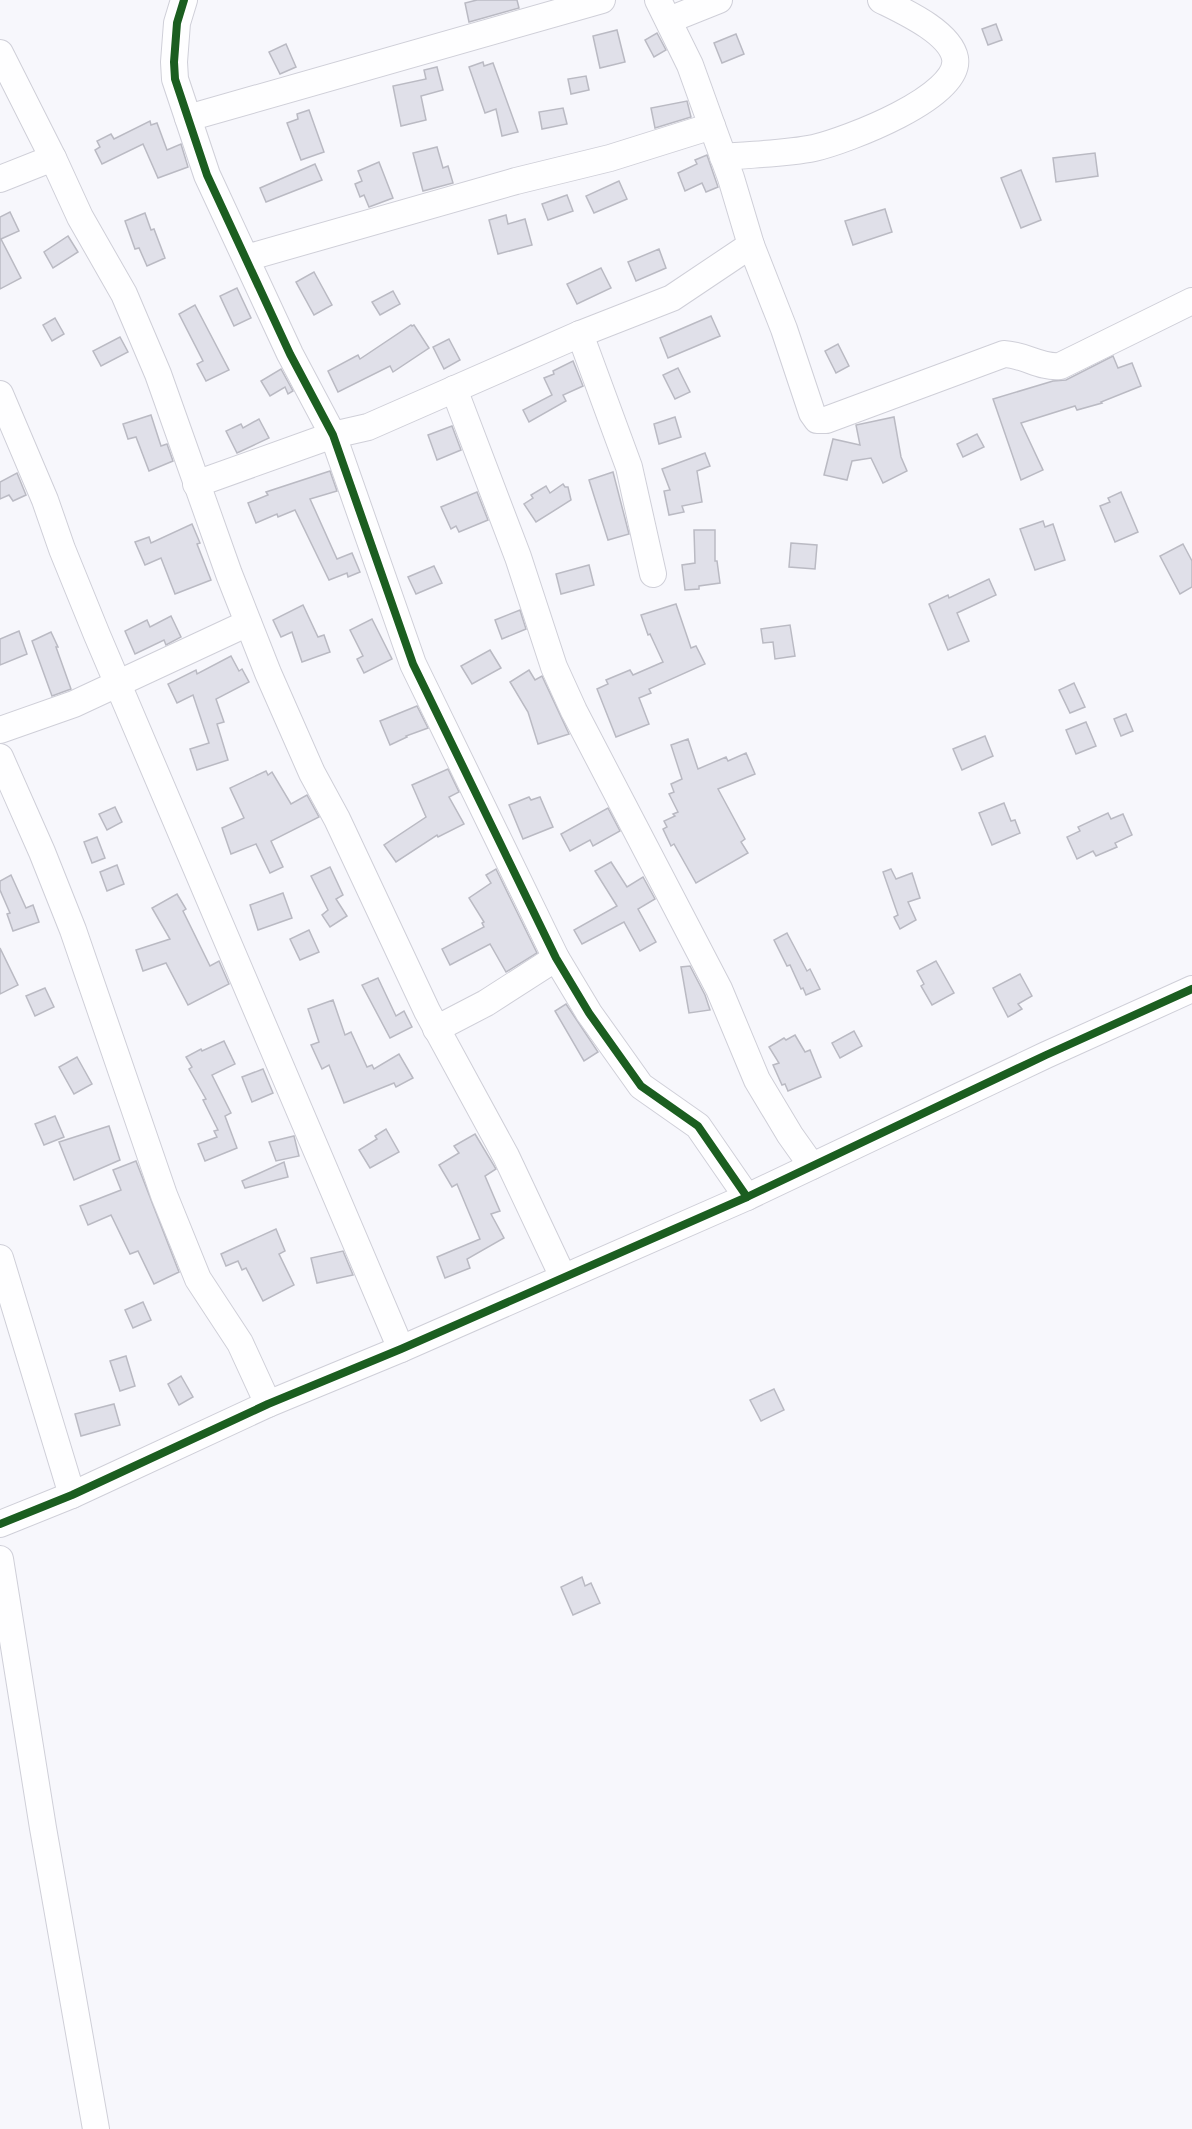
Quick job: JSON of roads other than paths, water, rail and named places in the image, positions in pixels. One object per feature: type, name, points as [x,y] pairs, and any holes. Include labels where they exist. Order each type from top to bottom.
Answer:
[{"type":"street","points":[[184,0],[177,23],[175,79],[207,175],[290,354],[333,435],[412,664],[556,957],[589,1013],[641,1086],[698,1126],[747,1197]]},
{"type":"street","points":[[188,118],[602,0]]},
{"type":"street","points":[[719,0],[663,10],[690,65],[751,245],[784,329],[812,413],[817,420],[826,420],[1004,354],[1018,355],[1048,367],[1060,366],[1192,301]]},
{"type":"street","points":[[723,157],[814,148],[834,142],[881,123],[925,100],[940,89],[952,75],[956,60],[952,50],[941,36],[905,12],[881,0]]},
{"type":"street","points":[[0,53],[80,217],[128,304],[158,374],[248,623],[312,773],[337,819],[436,1029],[506,1155],[563,1277]]},
{"type":"street","points":[[246,258],[516,181],[610,158],[712,126]]},
{"type":"street","points":[[0,179],[53,158]]},
{"type":"street","points":[[196,484],[333,435],[368,427],[580,334],[672,298],[751,245]]},
{"type":"street","points":[[580,334],[629,467],[653,574]]},
{"type":"street","points":[[454,389],[518,557],[555,667],[574,711],[719,989],[757,1080],[812,1166]]},
{"type":"street","points":[[0,394],[118,684],[401,1349]]},
{"type":"street","points":[[0,730],[74,704],[248,623]]},
{"type":"street","points":[[0,757],[73,930],[164,1195],[198,1279],[240,1343],[268,1404]]},
{"type":"street","points":[[436,1029],[486,1003],[556,957]]},
{"type":"street","points":[[0,1524],[72,1495],[268,1404],[401,1349],[747,1197],[1192,989]]},
{"type":"street","points":[[0,1258],[72,1495]]},
{"type":"street","points":[[0,1559],[43,1828],[96,2129]]}]
